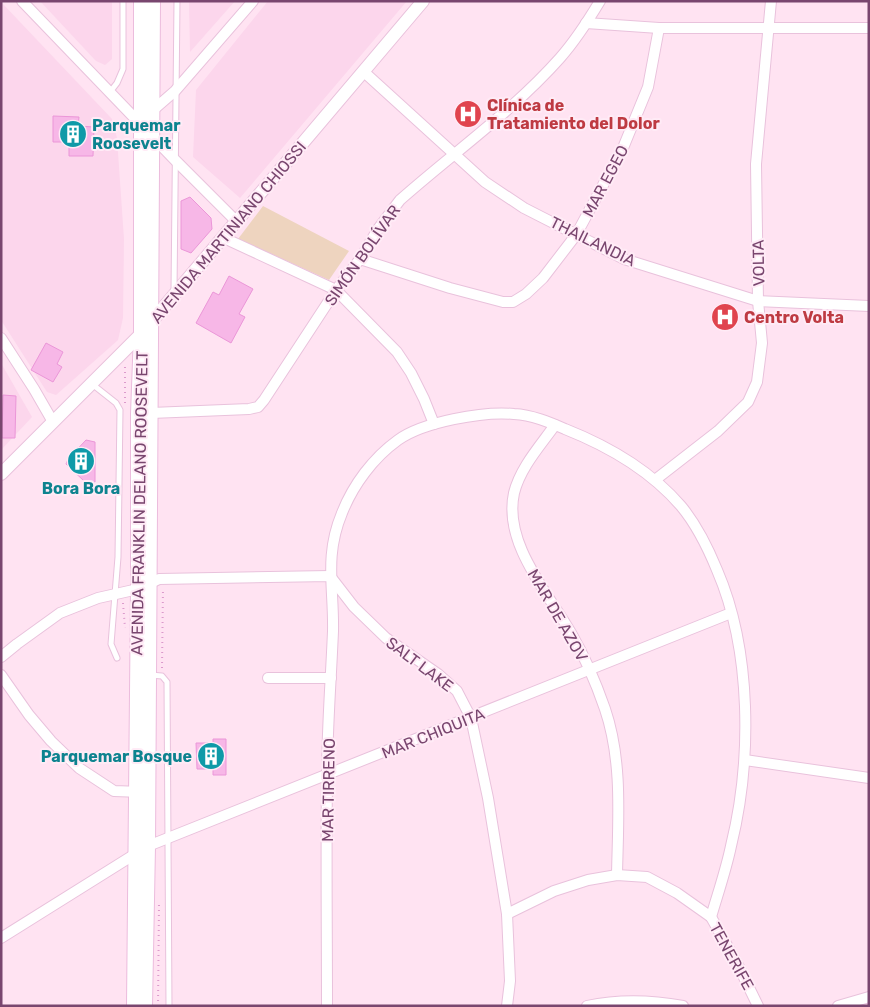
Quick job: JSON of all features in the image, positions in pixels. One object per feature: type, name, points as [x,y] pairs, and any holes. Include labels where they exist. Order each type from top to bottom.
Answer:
[{"type":"main road","name":"AVENIDA FRANKLIN DELANO ROOSEVELT","points":[[134,1006],[136,854],[150,675],[144,587],[138,414],[141,334],[141,1]]},
{"type":"main road","name":"AVENIDA FRANKLIN DELANO ROOSEVELT","points":[[145,1006],[148,846],[142,792],[144,587],[151,413],[153,1]]},
{"type":"street","points":[[22,1],[175,160],[238,222]]},
{"type":"street","points":[[152,111],[175,90],[253,1]]},
{"type":"street","name":"AVENIDA MARTINIANO CHIOSSI","points":[[1,474],[141,334],[238,222],[423,1]]},
{"type":"street","name":"SIMÓN BOLÍVAR","points":[[151,413],[242,410],[258,407],[336,290],[360,259],[378,229],[400,200],[509,108],[536,82],[561,57],[600,1]]},
{"type":"street","name":"VOLTA","points":[[655,480],[718,431],[748,402],[757,382],[762,343],[758,301],[756,164],[771,1]]},
{"type":"street","points":[[586,23],[659,28],[869,28]]},
{"type":"street","name":"MAR EGEO","points":[[360,259],[450,288],[503,302],[513,302],[526,294],[543,278],[576,235],[623,148],[648,87],[659,28]]},
{"type":"street","name":"THAILANDIA","points":[[364,72],[485,182],[524,208],[624,259],[758,301],[869,306]]},
{"type":"street","points":[[224,238],[241,248],[336,290],[397,352],[420,390],[434,424]]},
{"type":"street","points":[[1,338],[53,422]]},
{"type":"street","name":"MAR TIRRENO","points":[[327,1006],[327,776],[334,607],[330,576],[332,543],[341,514],[352,490],[374,461],[400,438],[434,424],[496,413],[516,414],[536,418],[581,435],[627,460],[655,480],[682,507],[700,535],[718,572],[731,613],[740,659],[744,698],[745,760],[741,795],[731,846],[711,917]]},
{"type":"street","name":"MAR DE AZOV","points":[[555,425],[520,475],[514,494],[512,520],[520,546],[533,572],[572,635],[590,671],[605,710],[615,752],[618,791],[617,875]]},
{"type":"street","points":[[1,657],[60,613],[98,598],[116,596],[144,587],[159,579],[330,576]]},
{"type":"street","name":"SALT LAKE","points":[[330,576],[354,607],[386,638],[438,674],[457,691],[471,718],[488,798],[507,914],[510,981],[507,1006]]},
{"type":"street","name":"MAR CHIQUITA","points":[[1,938],[148,846],[590,671],[731,613]]},
{"type":"street","points":[[1,675],[46,735],[79,768],[114,791],[142,792]]},
{"type":"street","points":[[268,678],[331,678]]},
{"type":"street","points":[[745,760],[869,778]]},
{"type":"street","name":"TENERIFE","points":[[507,914],[554,891],[588,880],[617,875],[647,878],[677,893],[711,917],[737,963],[758,1006]]},
{"type":"street","points":[[838,1006],[869,997]]},
{"type":"street","points":[[587,1006],[636,1001],[663,1002],[683,1006]]},
{"type":"lane","points":[[110,93],[117,83],[122,69],[123,1]]},
{"type":"lane","points":[[174,294],[176,1]]},
{"type":"lane","points":[[92,383],[116,404],[120,410],[118,548],[111,644],[117,658]]},
{"type":"lane","name":"AVENIDA FRANKLIN DELANO ROOSEVELT","points":[[150,675],[162,676],[167,682],[169,1006]]},
{"type":"shaded area","points":[[40,1],[112,1],[112,59],[105,65],[96,61]]},
{"type":"shaded area","points":[[189,1],[235,1],[190,52]]},
{"type":"shaded area","points":[[268,1],[407,1],[240,198],[193,157],[196,90]]},
{"type":"shaded area","points":[[1,2],[112,119],[117,138],[124,239],[123,318],[118,340],[56,395],[47,392],[1,320]]},
{"type":"shaded area","points":[[263,206],[349,251],[329,280],[238,239]]},
{"type":"shaded area","points":[[1,363],[32,417],[1,450]]},
{"type":"building","name":"Parquemar Roosevelt","points":[[53,116],[79,117],[78,126],[94,127],[93,156],[69,156],[69,142],[53,142]]},
{"type":"building","points":[[190,197],[211,218],[212,229],[191,253],[181,249],[181,201]]},
{"type":"building","points":[[229,276],[253,289],[239,314],[245,317],[231,343],[196,323],[213,292],[219,295]]},
{"type":"building","points":[[46,343],[63,352],[57,364],[62,367],[53,382],[31,370]]},
{"type":"building","points":[[3,395],[16,396],[15,438],[2,438]]},
{"type":"building","name":"Bora Bora","points":[[86,440],[95,442],[95,482],[84,481],[66,464],[68,459]]},
{"type":"building","name":"Parquemar Bosque","points":[[213,739],[226,739],[226,775],[213,775],[213,769],[197,769],[196,743],[213,743]]},
{"type":"place","name":"Clínica de Tratamiento del Dolor","points":[[468,114]]},
{"type":"place","name":"Parquemar Roosevelt","points":[[73,134]]},
{"type":"place","name":"Centro Volta","points":[[725,317]]},
{"type":"place","name":"Bora Bora","points":[[81,461]]},
{"type":"place","name":"Parquemar Bosque","points":[[211,756]]}]
